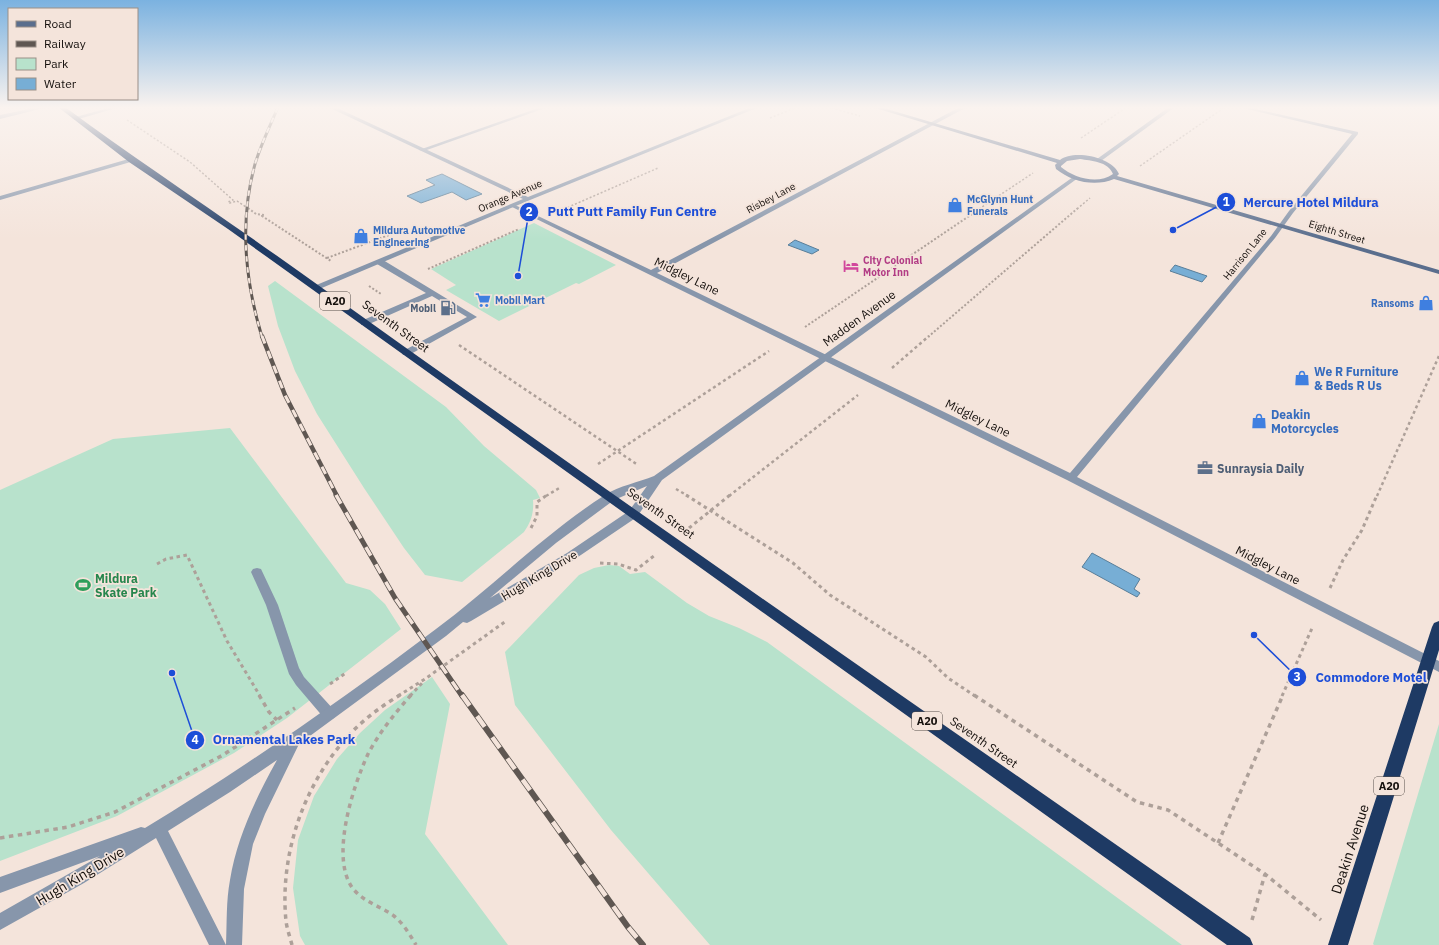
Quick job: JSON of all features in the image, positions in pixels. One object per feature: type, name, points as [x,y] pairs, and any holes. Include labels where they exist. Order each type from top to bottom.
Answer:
[{"type":"highway","name":"Seventh Street","points":[[120,151],[231,227],[406,353],[1243,945]]},
{"type":"highway","name":"Deakin Avenue","points":[[1340,941],[1434,664],[1439,627]]},
{"type":"street","points":[[424,151],[528,199]]},
{"type":"street","name":"Orange Avenue","points":[[317,288],[528,199],[647,151]]},
{"type":"street","name":"Risbey Lane","points":[[651,273],[879,151]]},
{"type":"street","points":[[1024,151],[1060,162]]},
{"type":"street","points":[[1099,160],[1111,151]]},
{"type":"street","name":"Harrison Lane","points":[[1071,478],[1273,237],[1280,225],[1341,151]]},
{"type":"street","points":[[1076,158],[1099,160],[1116,170],[1116,174],[1113,177],[1101,181],[1075,178],[1067,175],[1058,168],[1060,162],[1065,159],[1076,158]]},
{"type":"street","points":[[0,198],[132,160]]},
{"type":"street","name":"Eighth Street","points":[[1113,177],[1439,272]]},
{"type":"street","name":"Madden Avenue","points":[[610,497],[658,478],[1075,178]]},
{"type":"street","name":"Midgley Lane","points":[[513,206],[1071,478],[1434,664]]},
{"type":"street","points":[[380,262],[473,317],[406,353]]},
{"type":"street","points":[[364,323],[432,292]]},
{"type":"street","name":"Madden Avenue","points":[[633,514],[658,478]]},
{"type":"street","name":"Hugh King Drive","points":[[0,922],[72,882],[225,787],[295,739],[442,632],[552,540],[610,497]]},
{"type":"street","name":"Hugh King Drive","points":[[442,632],[571,556],[633,514]]},
{"type":"street","points":[[257,572],[272,605],[293,670],[312,696],[329,714]]},
{"type":"street","name":"Hugh King Drive","points":[[234,945],[237,881],[247,840],[271,784],[295,739]]},
{"type":"street","points":[[159,828],[218,945]]},
{"type":"street","name":"Hugh King Drive","points":[[0,885],[159,828]]},
{"type":"path","points":[[173,151],[190,162],[233,200],[228,202],[237,202],[256,214],[264,215],[262,216],[400,307]]},
{"type":"path","points":[[1131,182],[1147,170],[1138,167],[1161,151]]},
{"type":"path","points":[[376,291],[660,166]]},
{"type":"path","points":[[530,529],[536,520],[538,510],[537,502],[580,476],[787,339],[1033,173]]},
{"type":"path","points":[[594,564],[608,562],[622,563],[636,570],[875,382],[1090,198]]},
{"type":"path","points":[[442,334],[618,451]]},
{"type":"path","points":[[658,478],[794,563],[830,594],[926,657],[948,678],[1037,737],[1137,802],[1168,810],[1266,874],[1340,941]]},
{"type":"path","points":[[157,564],[166,559],[187,555],[227,641],[269,712],[276,720]]},
{"type":"path","points":[[292,945],[286,922],[285,878],[296,827],[311,790],[334,754],[358,726],[510,618]]},
{"type":"path","points":[[0,838],[68,827],[115,812],[223,755],[348,671]]},
{"type":"path","points":[[416,945],[406,928],[394,916],[374,906],[356,891],[346,875],[344,848],[348,812],[357,781],[369,753],[394,714],[426,678]]},
{"type":"path","points":[[1250,924],[1266,874]]},
{"type":"green space","points":[[534,223],[616,265],[499,321],[446,290],[456,285],[431,269]]},
{"type":"green space","points":[[275,281],[446,407],[484,446],[536,490],[540,498],[533,500],[532,517],[524,532],[462,582],[425,575],[404,548],[317,414],[295,371],[278,326],[268,286]]},
{"type":"green space","points":[[230,428],[346,583],[370,590],[385,604],[401,629],[287,718],[234,753],[117,816],[0,861],[0,490],[113,439]]},
{"type":"green space","points":[[609,565],[619,566],[630,574],[645,572],[687,603],[709,616],[739,628],[767,642],[1182,945],[710,945],[611,830],[515,705],[505,652],[579,575],[594,568]]},
{"type":"green space","points":[[432,677],[450,704],[425,834],[508,945],[305,945],[300,936],[293,888],[298,840],[314,796],[337,759],[360,733],[385,710]]},
{"type":"green space","points":[[1439,724],[1439,945],[1374,945],[1373,944]]},
{"type":"water","points":[[442,174],[482,194],[466,200],[452,192],[421,203],[407,196],[435,185],[426,180]]},
{"type":"water","points":[[795,240],[819,250],[812,254],[788,245]]},
{"type":"water","points":[[1175,265],[1207,276],[1202,282],[1170,271]]},
{"type":"water","points":[[1092,553],[1140,579],[1134,589],[1140,593],[1137,597],[1082,567]]},
{"type":"railway","points":[[260,151],[250,186],[247,208],[246,251],[251,294],[262,337]]},
{"type":"railway","points":[[262,336],[285,395],[337,496]]},
{"type":"railway","points":[[336,495],[395,598],[462,696]]},
{"type":"railway","points":[[462,695],[628,927],[643,945]]},
{"type":"place","name":"McGlynn Hunt Funerals","points":[[955,205]]},
{"type":"place","name":"Mercure Hotel Mildura","points":[[1173,230]]},
{"type":"place","name":"Mildura Automotive Engineering","points":[[361,236]]},
{"type":"place","name":"City Colonial Motor Inn","points":[[851,266]]},
{"type":"place","name":"Putt Putt Family Fun Centre","points":[[518,276]]},
{"type":"place","name":"Mobil Mart","points":[[483,300]]},
{"type":"place","name":"Ransoms","points":[[1426,303]]},
{"type":"place","name":"Mobil","points":[[448,308]]},
{"type":"place","name":"We R Furniture & Beds R Us","points":[[1302,378]]},
{"type":"place","name":"Deakin Motorcycles","points":[[1259,421]]},
{"type":"place","name":"Sunraysia Daily","points":[[1205,468]]},
{"type":"place","name":"Mildura Skate Park","points":[[83,585]]},
{"type":"place","name":"Commodore Motel","points":[[1254,635]]},
{"type":"place","name":"Ornamental Lakes Park","points":[[172,673]]}]
